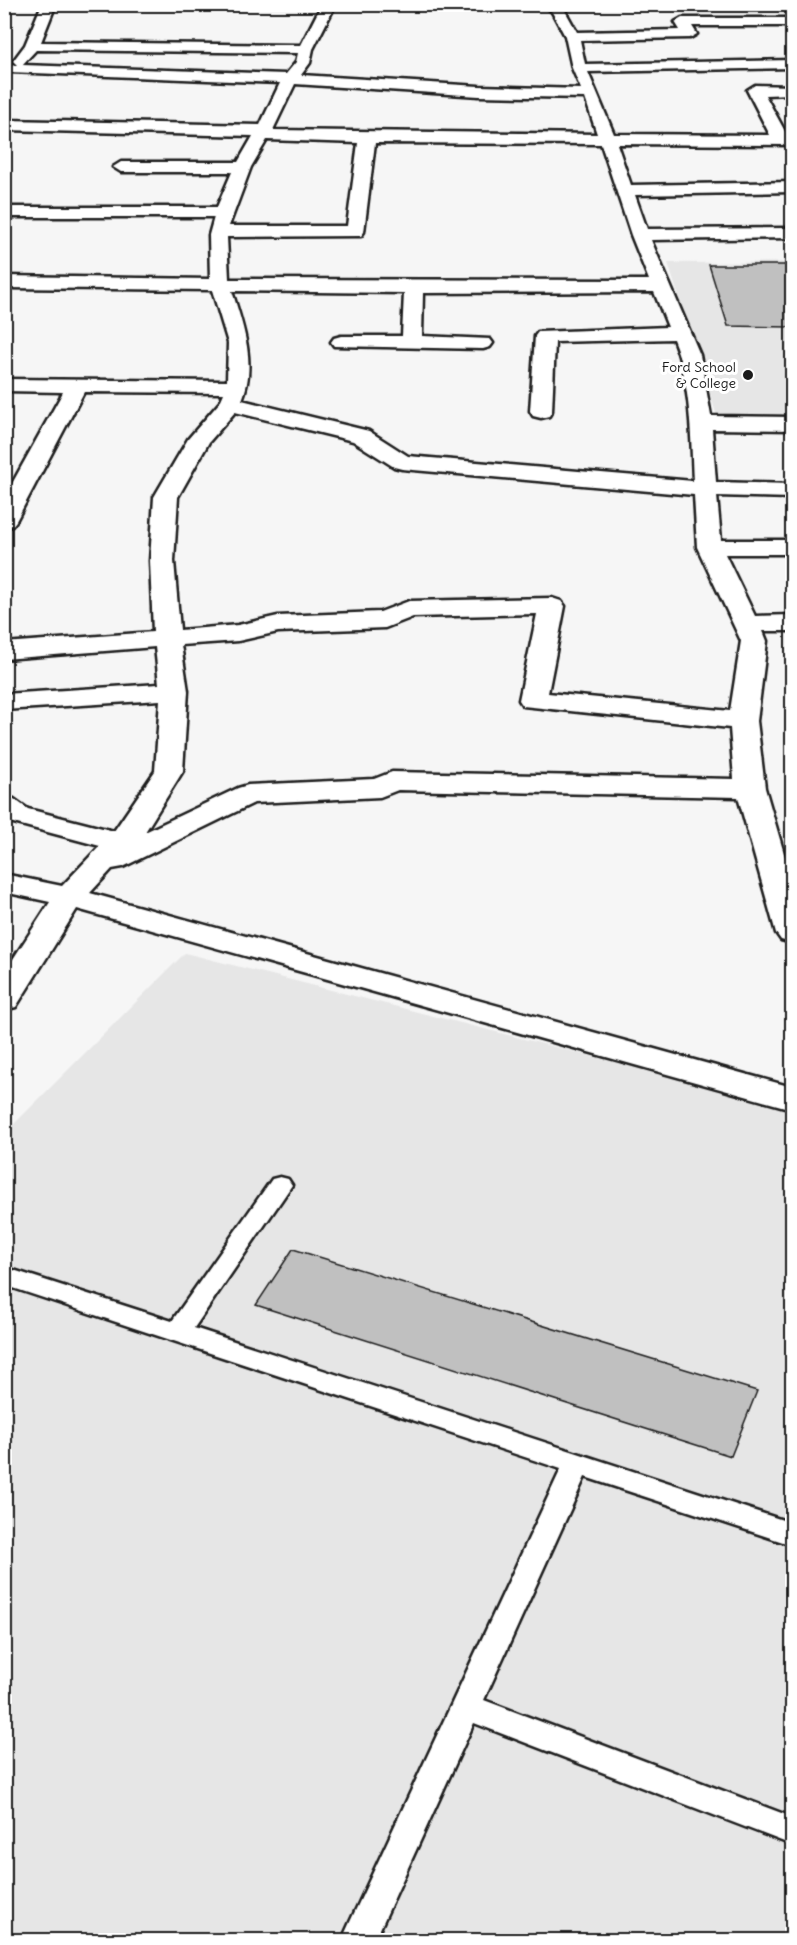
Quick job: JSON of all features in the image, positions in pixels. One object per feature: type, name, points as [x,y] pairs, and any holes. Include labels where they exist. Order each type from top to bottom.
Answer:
[{"type":"street","points":[[4,5],[11,4]]},
{"type":"street","points":[[9,75],[32,46],[49,4]]},
{"type":"street","points":[[4,1000],[69,897],[121,842],[169,771],[174,691],[167,638],[162,561],[166,497],[199,439],[234,395],[237,343],[220,284],[222,222],[243,167],[290,79],[303,63],[306,50],[329,4]]},
{"type":"street","points":[[549,4],[558,10],[572,36],[579,68],[591,94],[640,235],[690,356],[701,422],[709,548],[753,641],[743,721],[750,788],[792,933]]},
{"type":"street","points":[[572,36],[690,34],[682,22],[792,22]]},
{"type":"street","points":[[32,46],[306,50]]},
{"type":"street","points":[[579,68],[689,68],[708,65],[792,64]]},
{"type":"street","points":[[9,75],[290,79],[479,91],[591,94]]},
{"type":"street","points":[[787,140],[755,90],[792,90]]},
{"type":"street","points":[[4,125],[367,138],[787,140]]},
{"type":"street","points":[[11,212],[222,222],[355,232],[367,138]]},
{"type":"street","points":[[121,167],[243,167]]},
{"type":"street","points":[[624,190],[792,187]]},
{"type":"street","points":[[640,235],[792,233]]},
{"type":"street","points":[[4,282],[414,287],[662,286]]},
{"type":"street","points":[[412,342],[414,287]]},
{"type":"street","points":[[541,411],[544,336],[681,333]]},
{"type":"street","points":[[341,342],[483,343]]},
{"type":"street","points":[[4,520],[78,384]]},
{"type":"street","points":[[4,385],[78,384],[234,395],[361,436],[402,462],[705,489],[792,491]]},
{"type":"street","points":[[701,422],[792,423]]},
{"type":"street","points":[[709,548],[792,547]]},
{"type":"street","points":[[4,651],[238,633],[278,624],[384,620],[409,609],[552,606],[533,700],[743,721]]},
{"type":"street","points":[[745,624],[792,623]]},
{"type":"street","points":[[4,702],[174,691]]},
{"type":"street","points":[[98,867],[248,794],[380,788],[392,781],[750,788]]},
{"type":"street","points":[[4,806],[17,815],[121,842]]},
{"type":"street","points":[[4,883],[69,897],[792,1098]]},
{"type":"lane","points":[[177,1333],[280,1185]]},
{"type":"lane","points":[[4,1276],[792,1534]]},
{"type":"lane","points":[[362,1933],[578,1463]]},
{"type":"lane","points":[[466,1706],[792,1831]]},
{"type":"shaded area","name":"Ford School & College","points":[[792,262],[792,417],[717,416],[668,263]]},
{"type":"shaded area","points":[[185,953],[792,1107],[792,1940],[5,1940],[4,1134]]},
{"type":"building","points":[[709,265],[792,265],[792,327],[728,326]]},
{"type":"building","points":[[293,1249],[757,1391],[731,1456],[256,1305]]},
{"type":"place","name":"Ford School & College","points":[[748,375]]}]
